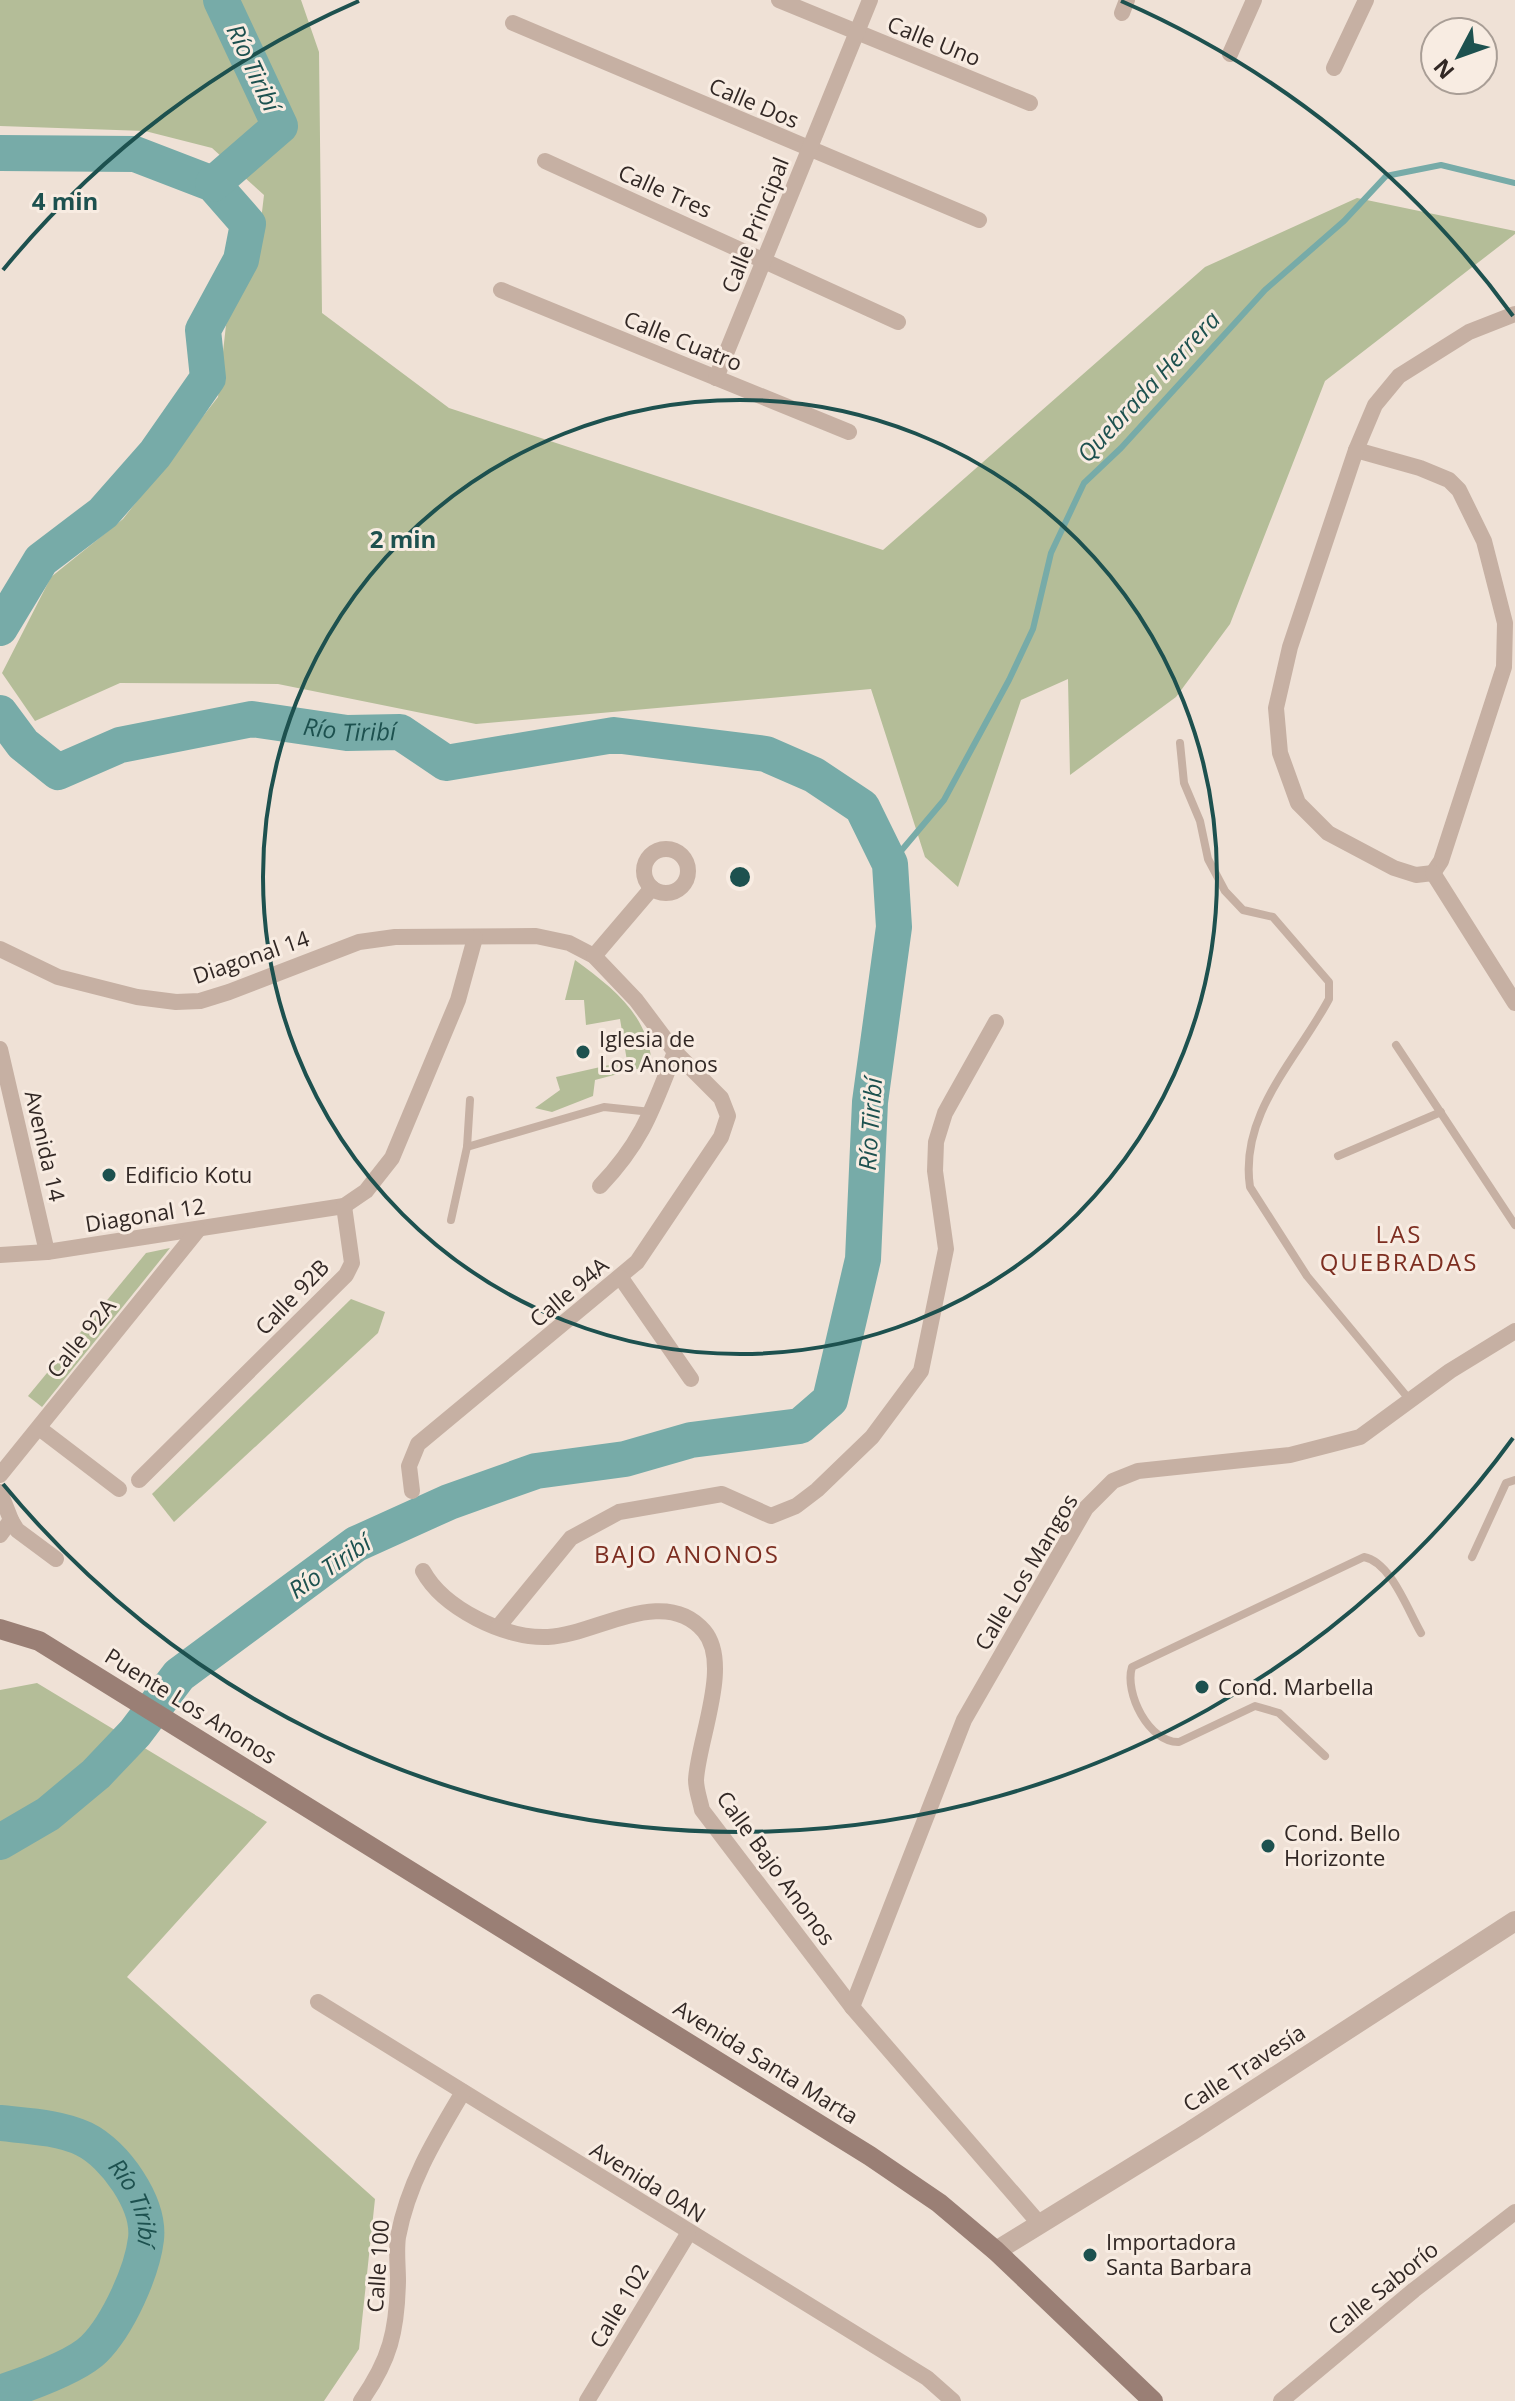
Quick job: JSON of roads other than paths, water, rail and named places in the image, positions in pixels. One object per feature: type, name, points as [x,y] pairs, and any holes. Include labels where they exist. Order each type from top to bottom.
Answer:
[{"type":"main road","name":"Puente Los Anonos","points":[[0,1629],[39,1641],[317,1812]]},
{"type":"main road","name":"Avenida Santa Marta","points":[[317,1812],[870,2156],[939,2203],[996,2251],[1142,2397]]},
{"type":"street","name":"Calle Uno","points":[[779,0],[1030,103]]},
{"type":"street","name":"Calle Principal","points":[[716,378],[870,0]]},
{"type":"street","points":[[1230,54],[1254,0]]},
{"type":"street","points":[[1334,68],[1366,0]]},
{"type":"street","name":"Calle Dos","points":[[513,23],[979,220]]},
{"type":"street","name":"Calle Tres","points":[[545,161],[898,322]]},
{"type":"street","name":"Calle Cuatro","points":[[501,290],[849,432]]},
{"type":"street","points":[[1356,450],[1420,468],[1449,480],[1459,490],[1484,541],[1505,623],[1504,667],[1441,861],[1433,873],[1416,875],[1394,868],[1328,833],[1298,803],[1280,753],[1276,708],[1290,647],[1356,450],[1375,405],[1399,376],[1469,332],[1515,314]]},
{"type":"street","points":[[1433,873],[1515,1003]]},
{"type":"street","points":[[600,1186],[627,1158],[652,1112],[675,1052],[636,1000],[594,956],[652,888]]},
{"type":"street","name":"Diagonal 14","points":[[0,949],[58,977],[137,997],[176,1002],[200,1001],[359,942],[395,937],[536,936],[569,943],[594,956]]},
{"type":"street","points":[[344,1206],[366,1191],[392,1158],[458,1000],[475,938]]},
{"type":"street","points":[[498,1627],[571,1538],[619,1512],[722,1494],[771,1516],[796,1506],[817,1490],[872,1437],[921,1371],[946,1249],[935,1171],[936,1142],[945,1113],[996,1022]]},
{"type":"street","name":"Avenida 14","points":[[0,1049],[47,1252]]},
{"type":"street","name":"Calle 94A","points":[[412,1491],[409,1466],[418,1444],[621,1278],[662,1228],[721,1137],[728,1116],[721,1098],[675,1052]]},
{"type":"street","name":"Diagonal 12","points":[[0,1255],[47,1252],[344,1206]]},
{"type":"street","name":"Calle 92B","points":[[139,1480],[346,1275],[352,1263],[344,1206]]},
{"type":"street","name":"Calle 92A","points":[[0,1475],[198,1230]]},
{"type":"street","points":[[621,1278],[691,1379]]},
{"type":"street","name":"Calle Los Mangos","points":[[852,2007],[964,1720],[1086,1508],[1113,1481],[1138,1471],[1290,1455],[1360,1437],[1409,1399],[1515,1331]]},
{"type":"street","points":[[39,1428],[119,1489]]},
{"type":"street","points":[[0,1492],[11,1520],[56,1559]]},
{"type":"street","points":[[0,1535],[11,1520]]},
{"type":"street","name":"Calle Bajo Anonos","points":[[423,1571],[440,1597],[470,1616],[498,1627],[548,1637],[662,1611],[677,1613],[702,1629],[711,1641],[716,1666],[696,1780],[702,1810],[852,2007],[1038,2222]]},
{"type":"street","name":"Calle Travesía","points":[[996,2251],[1038,2222],[1191,2131],[1515,1921]]},
{"type":"street","name":"Avenida 0AN","points":[[318,2002],[688,2234],[927,2378],[953,2401]]},
{"type":"street","name":"Calle 100","points":[[361,2401],[383,2370],[396,2328],[397,2241],[408,2193],[430,2147],[463,2092]]},
{"type":"street","name":"Calle Saborío","points":[[1281,2401],[1414,2290],[1515,2212]]},
{"type":"street","name":"Calle 102","points":[[587,2401],[688,2234]]},
{"type":"lane","points":[[1180,743],[1184,783],[1200,821],[1208,859],[1225,891],[1243,910],[1273,917],[1329,982],[1329,999],[1262,1107],[1252,1130],[1248,1171],[1250,1187],[1307,1276],[1409,1399]]},
{"type":"lane","points":[[1396,1045],[1515,1225]]},
{"type":"lane","points":[[451,1220],[467,1147],[470,1100]]},
{"type":"lane","points":[[467,1147],[604,1107],[652,1112]]},
{"type":"lane","points":[[1338,1156],[1441,1112]]},
{"type":"lane","points":[[1472,1557],[1506,1483],[1515,1480]]},
{"type":"lane","points":[[1325,1756],[1279,1713],[1255,1706],[1179,1742],[1168,1742],[1150,1728],[1130,1686],[1132,1667],[1364,1557],[1372,1559],[1385,1571],[1421,1633]]},
{"type":"waterway","name":"Río Tiribí","points":[[213,184],[280,126],[221,0]]},
{"type":"waterway","name":"Río Tiribí","points":[[0,153],[135,154],[213,184],[248,224],[241,260],[203,330],[208,378],[155,454],[103,513],[41,560],[0,628]]},
{"type":"waterway","name":"Quebrada Herrera","points":[[890,864],[944,800],[1009,680],[1033,629],[1051,553],[1084,483],[1121,448],[1265,290],[1344,221],[1386,176],[1441,165],[1515,183]]},
{"type":"waterway","name":"Río Tiribí","points":[[0,713],[23,744],[58,772],[120,745],[252,719],[347,733],[400,732],[446,763],[614,735],[766,754],[814,775],[862,807],[890,864],[894,927],[870,1102],[863,1259],[830,1400],[800,1426],[691,1440],[625,1459],[536,1471],[449,1502],[356,1544],[179,1675],[135,1733],[96,1774],[48,1814],[0,1842]]},
{"type":"waterway","name":"Río Tiribí","points":[[0,2123],[64,2132],[96,2146],[128,2182],[146,2225],[140,2267],[128,2297],[103,2339],[86,2356],[63,2369],[0,2393]]},
{"type":"place","name":"Iglesia de Los Anonos","points":[[583,1052]]},
{"type":"place","name":"Edificio Kotu","points":[[109,1175]]},
{"type":"place","name":"Cond. Marbella","points":[[1202,1687]]},
{"type":"place","name":"Cond. Bello Horizonte","points":[[1268,1846]]},
{"type":"place","name":"Importadora Santa Barbara","points":[[1090,2255]]},
{"type":"district","name":"LAS QUEBRADAS","points":[[1399,1249]]},
{"type":"district","name":"BAJO ANONOS","points":[[687,1555]]}]
